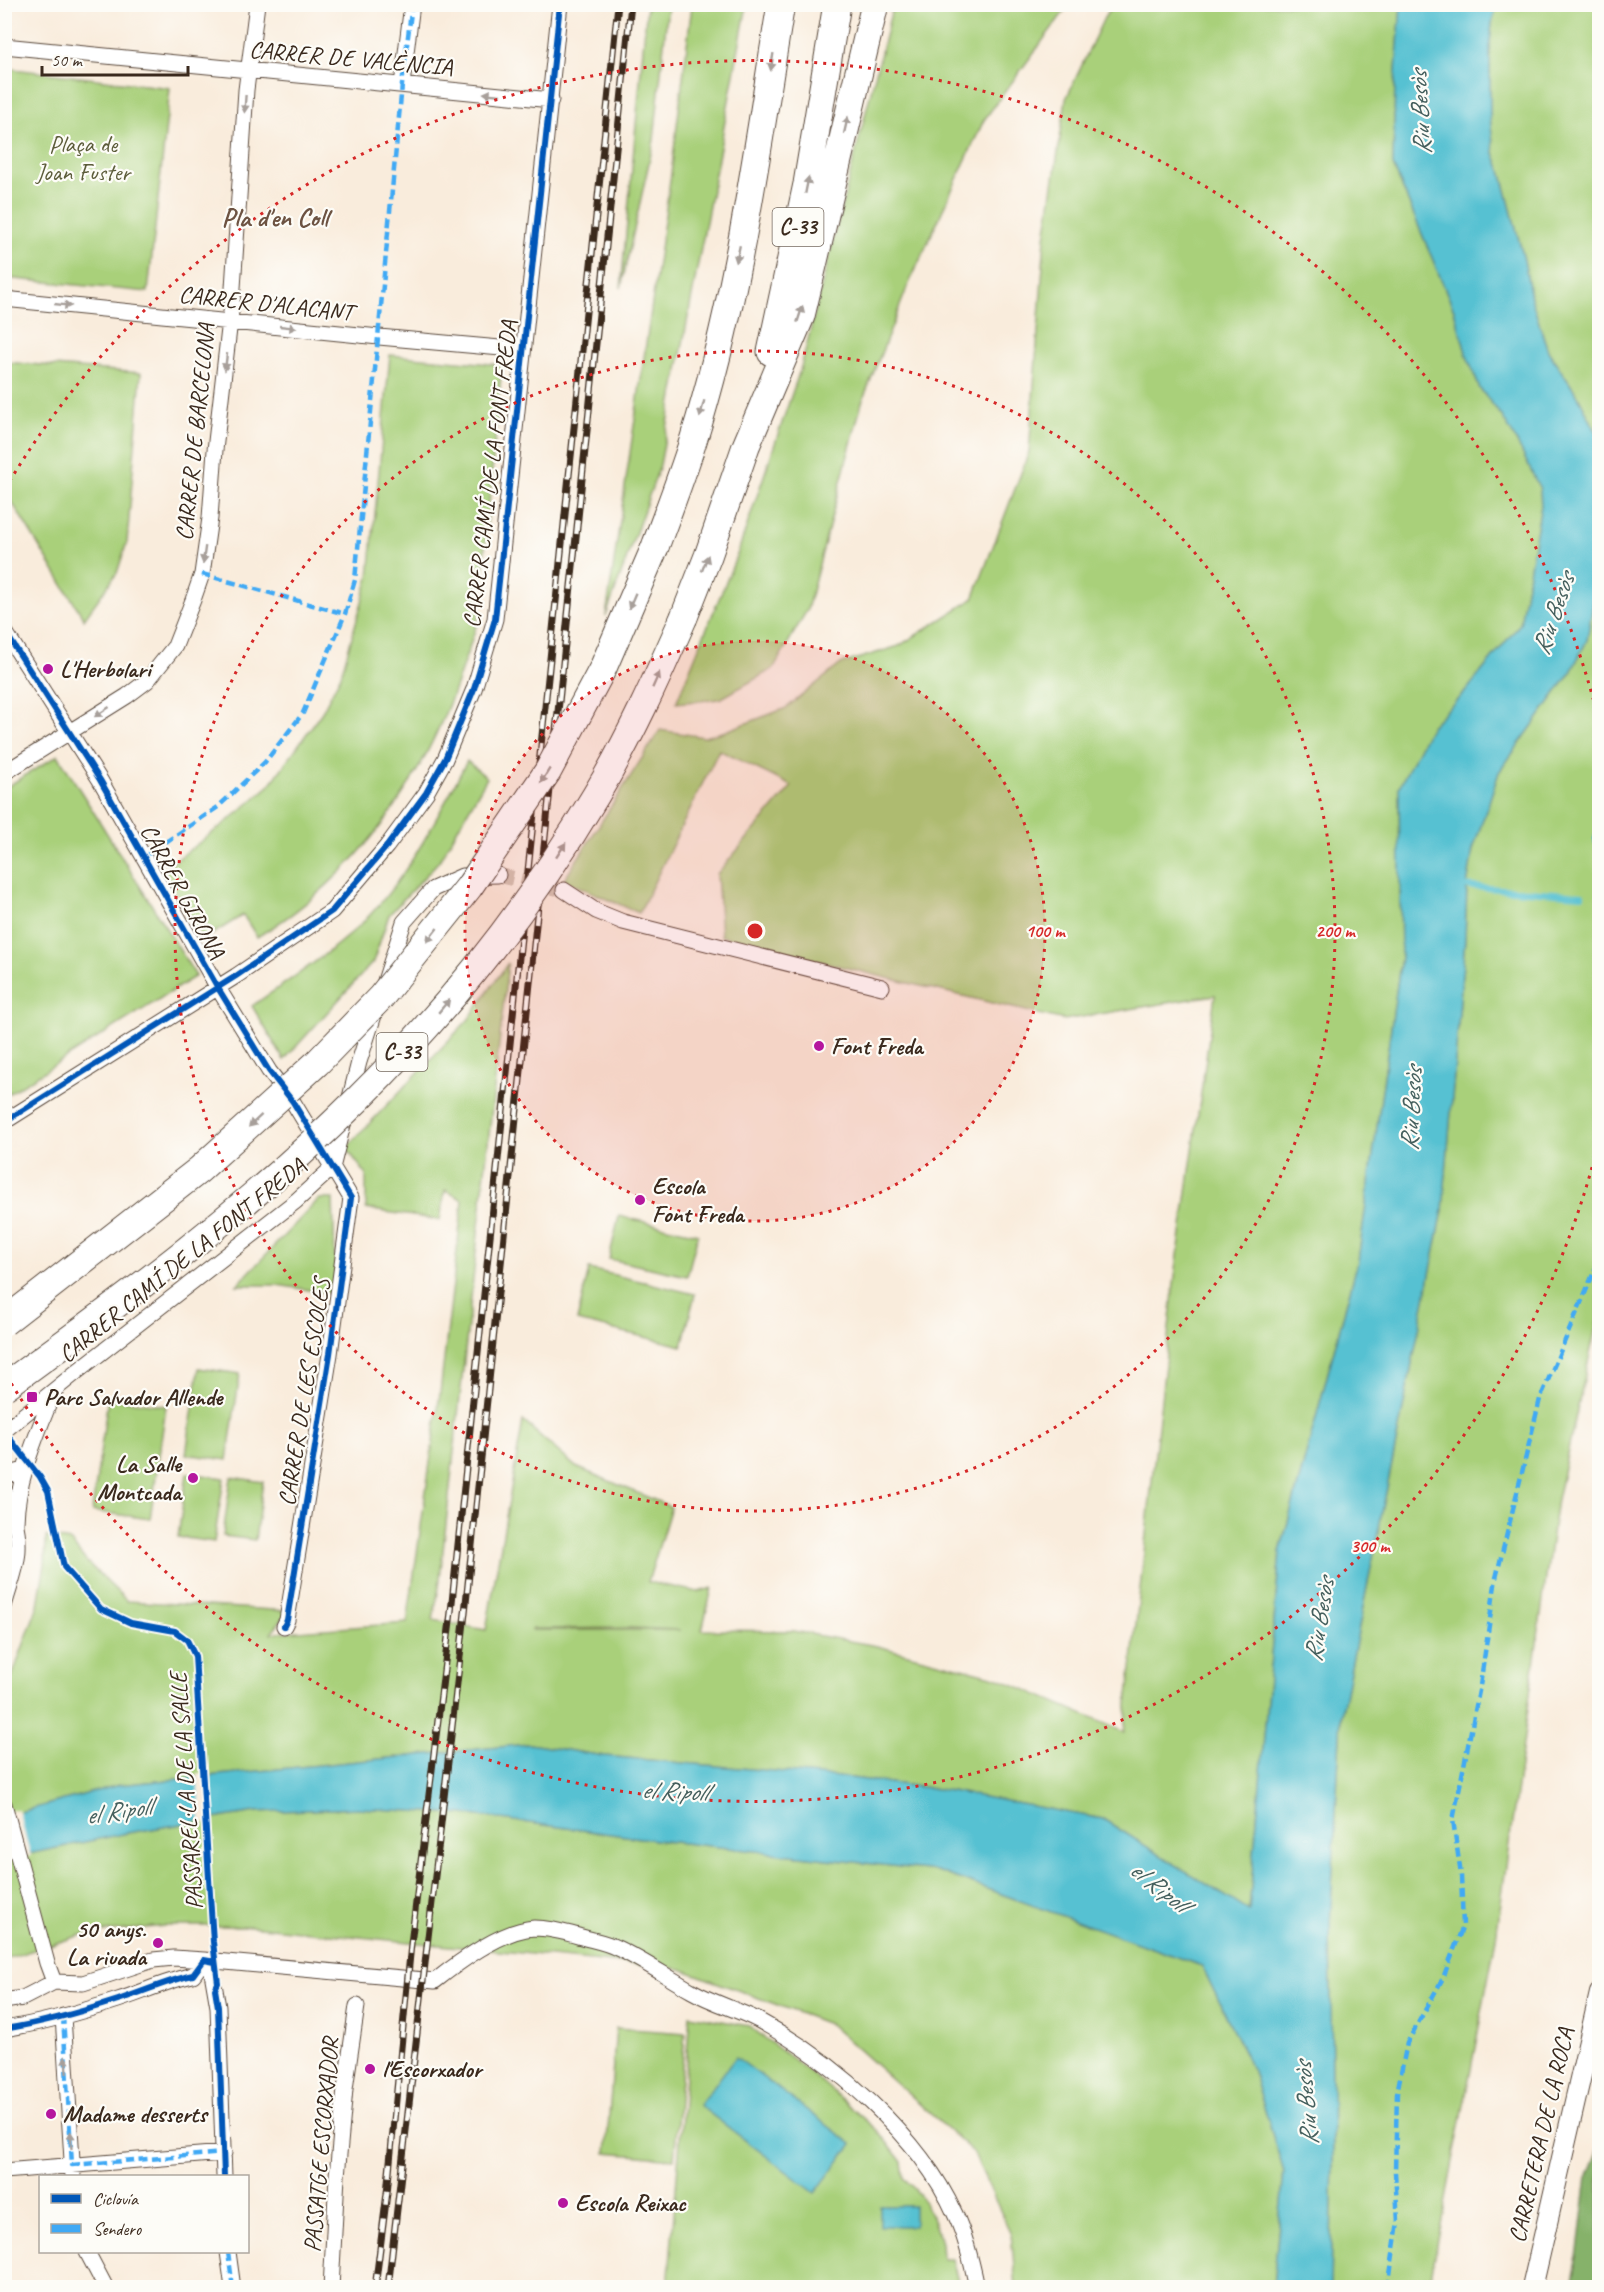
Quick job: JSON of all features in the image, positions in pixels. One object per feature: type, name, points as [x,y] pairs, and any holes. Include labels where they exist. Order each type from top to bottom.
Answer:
[{"type":"highway","name":"C-33","points":[[4,1322],[215,1156],[317,1064],[381,997],[469,887],[548,771],[603,668],[655,547],[693,440],[722,334],[752,188],[782,4]]},
{"type":"highway","name":"C-33","points":[[4,1388],[239,1208],[357,1100],[422,1032],[470,975],[514,918],[591,804],[650,695],[684,617],[746,446],[777,330],[807,184],[837,4]]},
{"type":"highway","points":[[746,446],[801,316],[875,4]]},
{"type":"street","name":"CARRER DE BARCELONA","points":[[4,773],[147,681],[175,646],[202,574],[230,321],[248,71],[257,4]]},
{"type":"street","points":[[402,85],[412,4]]},
{"type":"street","name":"CARRER CAMÍ DE LA FONT FREDA","points":[[4,1122],[218,988],[332,911],[371,868],[393,839],[426,793],[445,759],[474,689],[495,619],[560,4]]},
{"type":"street","name":"CARRER DE VALÈNCIA","points":[[4,46],[550,100]]},
{"type":"street","name":"CARRER D'ALACANT","points":[[4,299],[524,350]]},
{"type":"street","name":"CARRER GIRONA","points":[[4,630],[71,732],[218,988],[265,1065],[293,1102],[332,1168]]},
{"type":"street","name":"CARRER CAMÍ DE LA FONT FREDA","points":[[4,1431],[296,1201],[332,1168],[359,1062],[404,922],[433,889],[462,876],[498,875]]},
{"type":"street","points":[[564,890],[596,911],[622,922],[882,987]]},
{"type":"street","name":"CARRER DE LES ESCOLES","points":[[284,1626],[287,1620],[326,1377],[351,1198],[332,1168]]},
{"type":"street","name":"CARRER CAMÍ DE LA FONT FREDA","points":[[16,1523],[16,1505],[53,1393]]},
{"type":"street","points":[[4,1475],[26,1470]]},
{"type":"street","points":[[4,1491],[9,1498],[20,1548],[4,1606]]},
{"type":"street","points":[[4,1804],[54,1982]]},
{"type":"street","points":[[4,2001],[23,1998],[39,1992],[54,1982],[83,1983],[153,1960],[174,1958],[435,1981],[453,1967],[507,1934],[535,1928],[565,1932],[615,1947],[713,2003],[755,2019],[796,2043],[838,2073],[887,2119],[935,2177],[956,2214],[971,2260],[977,2288]]},
{"type":"street","points":[[4,2029],[63,2016],[118,2000],[171,1980],[193,1975],[207,1961]]},
{"type":"street","points":[[207,1961],[218,2007],[220,2117],[224,2175]]},
{"type":"street","name":"CARRETERA DE LA ROCA","points":[[1532,2288],[1599,1993]]},
{"type":"street","name":"PASSATGE ESCORXADOR","points":[[331,2288],[345,2090],[357,2006]]},
{"type":"street","points":[[63,2016],[72,2171]]},
{"type":"street","points":[[4,2171],[72,2171],[224,2153]]},
{"type":"street","points":[[88,2253],[106,2288]]},
{"type":"street","points":[[228,2253],[233,2288]]},
{"type":"green space","points":[[647,5],[668,5],[654,140],[621,288]]},
{"type":"green space","points":[[692,5],[747,5],[660,465],[606,616],[671,174]]},
{"type":"green space","points":[[893,5],[1069,5],[984,120],[907,288],[862,402],[807,610],[773,669],[720,699],[676,703],[737,555],[801,367]]},
{"type":"green space","points":[[1113,5],[1401,5],[1395,84],[1393,165],[1454,310],[1467,356],[1480,389],[1502,416],[1540,489],[1541,506],[1520,624],[1466,691],[1431,726],[1399,787],[1401,957],[1358,1261],[1280,1552],[1249,1912],[1103,1819],[945,1790],[851,1778],[604,1756],[529,1744],[119,1785],[5,1816],[5,1696],[38,1605],[45,1564],[46,1537],[70,1541],[86,1561],[127,1601],[288,1611],[271,1633],[407,1623],[440,1393],[463,1200],[445,1190],[440,1220],[366,1209],[366,1174],[346,1148],[468,1020],[508,963],[439,1587],[433,1620],[486,1630],[523,1421],[576,1467],[671,1507],[648,1582],[698,1592],[712,1588],[702,1630],[794,1631],[877,1646],[996,1677],[1124,1732],[1174,1283],[1215,995],[1064,1020],[721,936],[717,874],[792,786],[719,750],[639,913],[564,880],[660,730],[704,737],[786,708],[841,664],[899,646],[973,599],[1029,452],[1045,238],[1066,99],[1104,18]],"holes":[[[632,1628],[680,1630],[532,1630]]]},
{"type":"green space","points":[[1497,5],[1599,5],[1599,437],[1578,396],[1548,351],[1531,298],[1524,260],[1501,171],[1494,153],[1490,117],[1490,43]]},
{"type":"green space","name":"Plaça de Joan Fuster","points":[[5,68],[170,88],[148,292],[5,278]]},
{"type":"green space","points":[[390,355],[502,365],[481,598],[473,636],[448,706],[430,746],[409,784],[385,820],[358,854],[294,913],[257,937],[243,915],[203,940],[163,870],[233,817],[270,785],[322,712],[341,675],[369,577]]},
{"type":"green space","points":[[4,362],[141,373],[127,542],[117,573],[84,619],[10,499],[5,502]]},
{"type":"green space","points":[[1599,567],[1599,1314],[1557,1499],[1496,1938],[1429,2287],[1330,2288],[1333,2156],[1330,1925],[1341,1716],[1443,1210],[1465,938],[1467,886],[1473,849],[1499,772],[1571,672],[1587,640]]},
{"type":"green space","points":[[58,755],[196,976],[5,1096],[5,788]]},
{"type":"green space","points":[[467,761],[487,778],[439,861],[389,915],[373,962],[284,1060],[252,1006],[333,948],[376,908],[419,848]]},
{"type":"green space","points":[[319,1199],[333,1199],[336,1294],[277,1285],[237,1285]]},
{"type":"green space","points":[[619,1216],[698,1234],[687,1276],[609,1259]]},
{"type":"green space","points":[[589,1269],[695,1294],[682,1346],[577,1321]]},
{"type":"green space","points":[[199,1368],[240,1374],[227,1460],[186,1454]]},
{"type":"green space","points":[[108,1398],[166,1406],[150,1519],[92,1511]]},
{"type":"green space","points":[[187,1473],[224,1478],[214,1542],[178,1537]]},
{"type":"green space","points":[[231,1477],[263,1482],[255,1540],[223,1536]]},
{"type":"green space","points":[[358,1808],[464,1814],[655,1840],[937,1871],[1202,1966],[1253,2071],[1284,2172],[1273,2287],[1016,2287],[1011,2234],[973,2152],[831,2025],[681,1969],[250,1926],[165,1926],[85,1934],[5,1959],[4,1859],[127,1833],[255,1812]]},
{"type":"green space","points":[[690,2015],[749,2026],[815,2076],[879,2132],[902,2162],[904,2178],[920,2195],[933,2219],[941,2242],[942,2259],[952,2259],[960,2287],[668,2288]]},
{"type":"green space","points":[[616,2028],[685,2033],[674,2159],[606,2153]]},
{"type":"green space","points":[[1599,2148],[1599,2287],[1571,2287],[1578,2257],[1588,2176]]},
{"type":"water","points":[[1401,5],[1497,5],[1490,43],[1490,117],[1494,153],[1501,171],[1524,260],[1531,298],[1548,351],[1578,396],[1599,437],[1599,567],[1587,640],[1571,672],[1499,772],[1473,849],[1467,886],[1465,938],[1443,1210],[1341,1716],[1330,1925],[1333,2156],[1330,2287],[1273,2287],[1284,2172],[1253,2071],[1202,1966],[937,1871],[655,1840],[464,1814],[358,1808],[255,1812],[127,1833],[5,1859],[5,1816],[119,1785],[529,1744],[604,1756],[851,1778],[945,1790],[1103,1819],[1249,1911],[1280,1552],[1358,1261],[1401,957],[1399,787],[1431,726],[1466,691],[1520,624],[1541,506],[1540,489],[1517,442],[1502,416],[1480,389],[1467,356],[1454,310],[1393,165],[1395,84]]},
{"type":"water","points":[[736,2057],[852,2144],[815,2193],[699,2105]]},
{"type":"water","points":[[880,2206],[914,2206],[914,2226],[880,2226]]},
{"type":"pier","points":[[210,1773],[213,1822],[200,1824],[197,1774]]},
{"type":"pier","points":[[18,1809],[31,1856],[4,1862],[4,1812]]},
{"type":"waterway","points":[[1460,886],[1582,895]]},
{"type":"tunnel","points":[[498,875],[564,890]]},
{"type":"railway","points":[[375,2288],[387,2193],[411,1944],[451,1612],[618,4]]},
{"type":"railway","points":[[388,2288],[465,1613],[631,4]]},
{"type":"marked path","points":[[143,857],[218,807],[265,762],[303,713],[345,614],[355,580],[402,85],[412,4]]},
{"type":"marked path","points":[[202,574],[345,614]]},
{"type":"marked path","points":[[1600,806],[1593,837],[1600,852]]},
{"type":"marked path","points":[[1388,2288],[1398,2222],[1395,2172],[1397,2093],[1407,2043],[1443,1978],[1463,1926],[1461,1875],[1453,1820],[1480,1686],[1496,1578],[1540,1399],[1600,1258]]},
{"type":"marked path","points":[[63,2016],[72,2165],[224,2153]]},
{"type":"marked path","points":[[228,2253],[233,2288]]},
{"type":"cycle path","points":[[4,1122],[236,976],[332,911],[387,846],[426,793],[445,759],[474,689],[495,619],[560,4]]},
{"type":"cycle path","points":[[4,630],[100,780],[218,988],[269,1071],[293,1102],[351,1198],[330,1354],[287,1620],[284,1626]]},
{"type":"cycle path","name":"PASSAREL·LA DE LA SALLE","points":[[4,1431],[40,1477],[48,1491],[64,1567],[101,1609],[131,1623],[175,1631],[187,1640],[195,1656],[213,1942],[218,1983],[215,1989],[218,2007],[224,2175]]},
{"type":"cycle path","points":[[4,2029],[76,2013],[127,1997],[193,1975],[204,1960],[215,1962]]},
{"type":"place","name":"L'Herbolari","points":[[48,669]]},
{"type":"place","name":"Font Freda","points":[[819,1046]]},
{"type":"place","name":"Escola Font Freda","points":[[640,1200]]},
{"type":"place","name":"Parc Salvador Allende","points":[[32,1397]]},
{"type":"place","name":"La Salle Montcada","points":[[193,1478]]},
{"type":"place","name":"50 anys. La riuada","points":[[158,1943]]},
{"type":"place","name":"l'Escorxador","points":[[370,2069]]},
{"type":"place","name":"Madame desserts","points":[[51,2114]]},
{"type":"place","name":"Escola Reixac","points":[[563,2203]]},
{"type":"district","name":"Pla d'en Coll","points":[[275,217]]},
{"type":"water label","name":"Riu Besòs","points":[[1420,113]]},
{"type":"water label","name":"Riu Besòs","points":[[1553,614]]},
{"type":"water label","name":"Riu Besòs","points":[[1411,1109]]},
{"type":"water label","name":"Riu Besòs","points":[[1319,1620]]},
{"type":"water label","name":"el Ripoll","points":[[674,1791]]},
{"type":"water label","name":"el Ripoll","points":[[118,1811]]},
{"type":"water label","name":"el Ripoll","points":[[1159,1886]]},
{"type":"water label","name":"Riu Besòs","points":[[1306,2104]]}]
